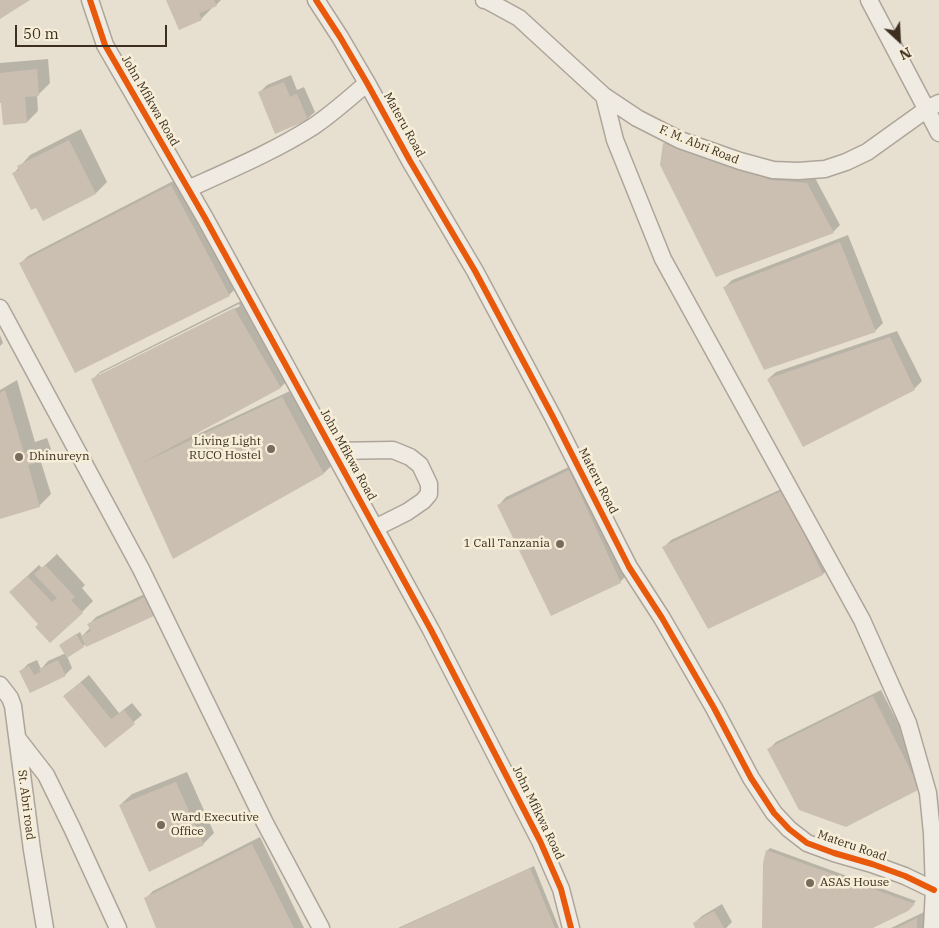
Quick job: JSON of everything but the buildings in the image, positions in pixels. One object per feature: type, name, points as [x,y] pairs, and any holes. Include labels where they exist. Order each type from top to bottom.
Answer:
[{"type":"street","name":"John Mfikwa Road","points":[[90,0],[105,45],[188,189],[431,630],[540,840],[561,889],[571,928]]},
{"type":"street","name":"Materu Road","points":[[316,0],[367,83],[410,161],[475,271],[553,417],[629,567],[662,618],[714,708],[751,778],[774,813],[789,829],[807,843],[897,873],[934,890]]},
{"type":"street","name":"F. M. Abri Road","points":[[485,0],[519,18],[604,96],[637,118],[680,140],[740,161],[773,170],[798,171],[825,168],[846,162],[879,143],[933,106]]},
{"type":"street","points":[[870,0],[933,106],[939,133]]},
{"type":"street","points":[[188,189],[239,166],[313,126],[367,83]]},
{"type":"street","points":[[604,96],[615,140],[663,259],[862,620],[908,723],[928,793],[932,833],[934,890],[932,928]]},
{"type":"street","points":[[0,308],[141,569],[265,823],[321,928]]},
{"type":"street","points":[[333,451],[393,450],[410,456],[420,464],[429,484],[428,494],[423,501],[406,512],[375,528]]},
{"type":"street","name":"St. Abri road","points":[[0,685],[10,698],[13,706],[32,850],[45,928]]},
{"type":"street","points":[[18,739],[46,775],[118,928]]},
{"type":"cycle path","points":[[90,0],[105,45],[205,218],[431,630],[540,841],[561,889],[571,928]]},
{"type":"cycle path","points":[[316,0],[367,83],[410,161],[475,271],[553,417],[629,567],[662,618],[714,708],[751,778],[774,813],[789,829],[807,843],[905,876],[934,890]]},
{"type":"place","name":"Living Light RUCO Hostel","points":[[271,449]]},
{"type":"place","name":"Dhinureyn","points":[[19,457]]},
{"type":"place","name":"1 Call Tanzania","points":[[560,544]]},
{"type":"place","name":"Ward Executive Office","points":[[161,825]]},
{"type":"place","name":"ASAS House","points":[[810,883]]}]
